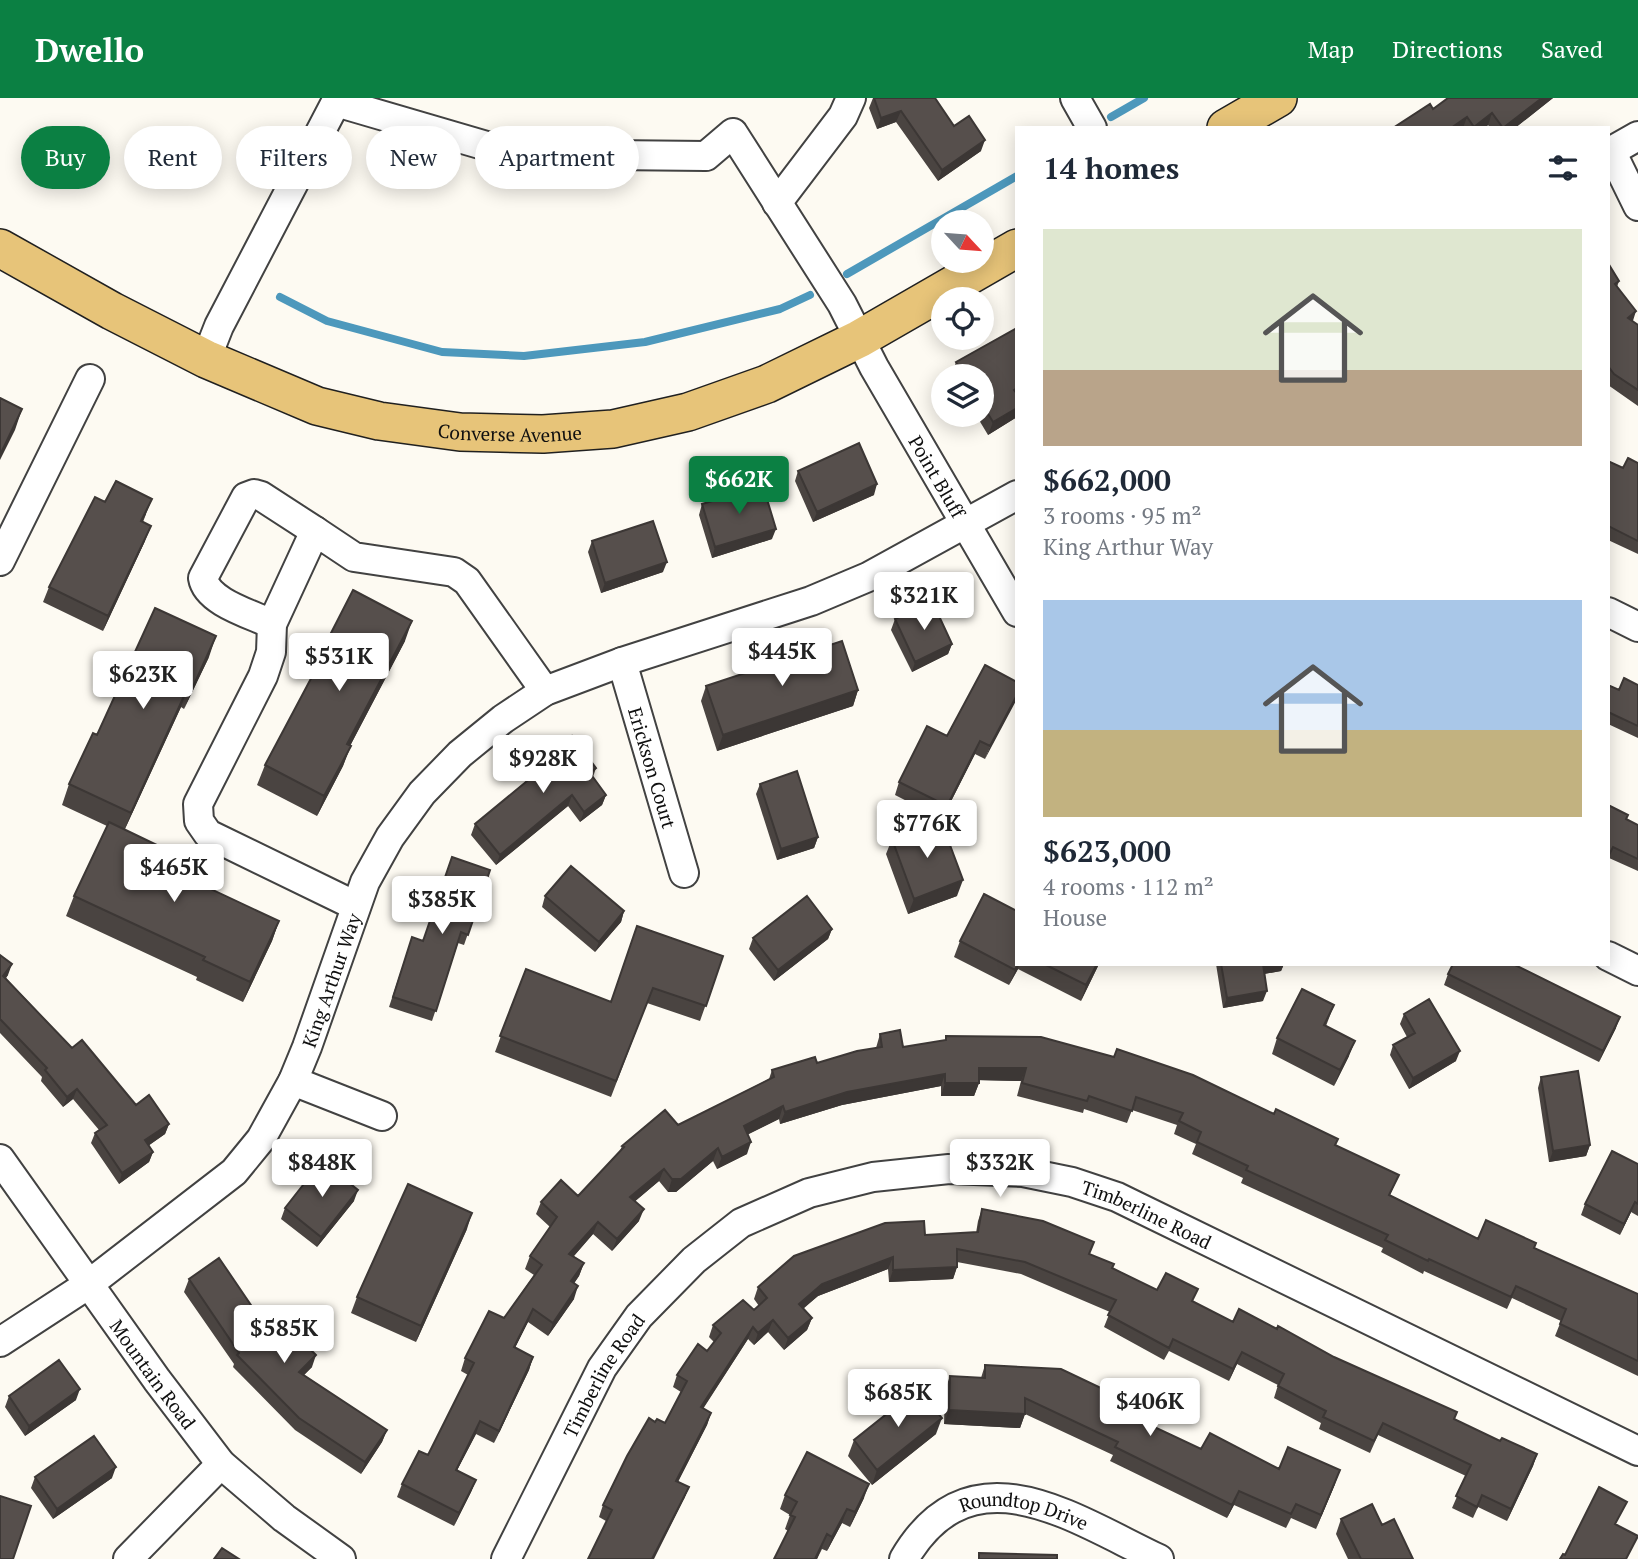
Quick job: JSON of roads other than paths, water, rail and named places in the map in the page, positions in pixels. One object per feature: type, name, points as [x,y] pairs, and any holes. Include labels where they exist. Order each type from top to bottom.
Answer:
[{"type":"main road","points":[[1229,126],[1278,98]]},
{"type":"main road","name":"Converse Avenue","points":[[0,248],[112,312],[206,359],[317,406],[379,421],[460,432],[542,434],[613,429],[688,412],[767,384],[859,339],[1015,249]]},
{"type":"street","points":[[777,203],[843,116],[851,98]]},
{"type":"street","points":[[1074,98],[1091,126]]},
{"type":"street","name":"Point Bluff","points":[[206,359],[219,326],[336,102],[514,154],[706,156],[733,133],[842,304],[859,339],[1015,609]]},
{"type":"street","points":[[1638,136],[1610,152],[1638,206]]},
{"type":"street","points":[[0,561],[90,379]]},
{"type":"street","points":[[272,624],[212,596],[204,587],[203,578],[246,497],[254,494],[354,557],[454,572],[467,581],[545,691]]},
{"type":"street","name":"King Arthur Way","points":[[0,1342],[89,1284],[234,1172],[261,1139],[293,1081],[307,1047],[365,882],[390,837],[422,793],[460,754],[503,719],[545,691],[622,662],[811,601],[868,577],[1015,496]]},
{"type":"street","points":[[315,531],[272,624],[271,652],[263,676],[198,804],[199,821],[208,834],[356,906]]},
{"type":"street","points":[[1610,613],[1638,626]]},
{"type":"street","name":"Erickson Court","points":[[622,662],[684,873]]},
{"type":"street","points":[[1610,957],[1638,971]]},
{"type":"street","points":[[293,1081],[382,1116]]},
{"type":"street","name":"Mountain Road","points":[[0,1159],[157,1380],[221,1464],[284,1518],[341,1559]]},
{"type":"street","name":"Timberline Road","points":[[506,1559],[602,1368],[639,1316],[694,1260],[741,1223],[809,1194],[873,1177],[949,1169],[1023,1172],[1072,1182],[1116,1197],[1638,1451]]},
{"type":"street","points":[[128,1559],[221,1464]]},
{"type":"street","name":"Roundtop Drive","points":[[904,1559],[914,1541],[939,1517],[969,1501],[1002,1496],[1044,1504],[1159,1559]]},
{"type":"waterway","points":[[1111,117],[1144,98]]},
{"type":"waterway","points":[[847,274],[1015,177]]},
{"type":"waterway","points":[[280,297],[327,321],[442,352],[524,356],[645,342],[780,309],[810,295]]}]
